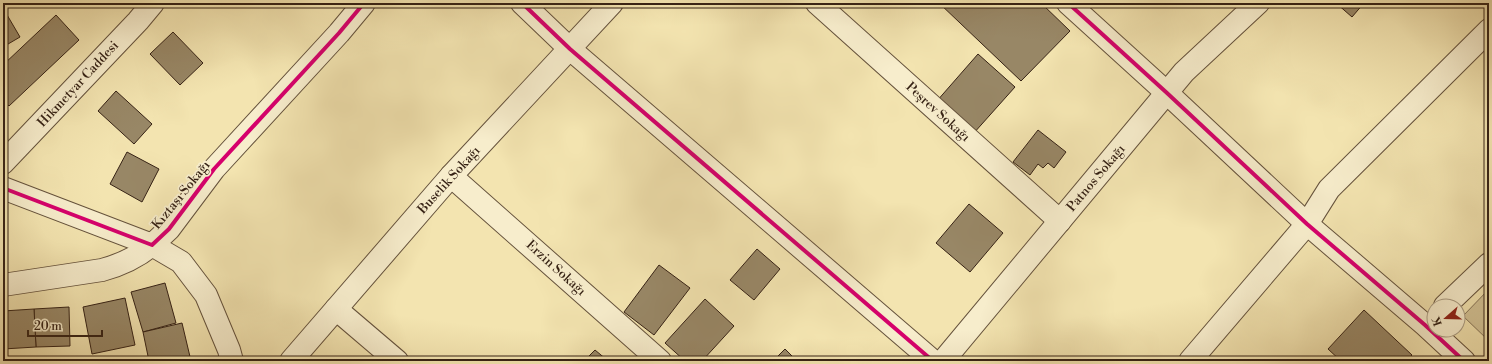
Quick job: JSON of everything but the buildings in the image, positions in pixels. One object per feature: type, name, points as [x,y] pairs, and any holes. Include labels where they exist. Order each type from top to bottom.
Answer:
[{"type":"street","name":"Hikmetyar Caddesi","points":[[3,161],[138,21],[153,3]]},
{"type":"street","name":"Kıztaşı Sokağı","points":[[3,188],[152,245],[169,229],[214,169],[339,33],[364,3]]},
{"type":"street","points":[[522,3],[570,48],[933,361]]},
{"type":"street","name":"Buselik Sokağı","points":[[291,361],[451,176],[612,3]]},
{"type":"street","name":"Peşrev Sokağı","points":[[817,3],[1060,221]]},
{"type":"street","points":[[1068,3],[1167,93],[1306,224],[1426,318]]},
{"type":"street","name":"Patnos Sokağı","points":[[943,361],[1184,72],[1258,3]]},
{"type":"street","points":[[1190,361],[1306,224],[1329,189],[1489,30]]},
{"type":"street","name":"Erzin Sokağı","points":[[451,176],[660,361]]},
{"type":"street","points":[[3,285],[102,270],[117,266],[132,260],[152,245],[181,262],[206,295],[229,350],[232,361]]},
{"type":"street","points":[[1453,298],[1489,264]]},
{"type":"street","points":[[336,309],[397,361]]},
{"type":"street","points":[[1443,338],[1458,359]]},
{"type":"shaded area","points":[[1489,289],[1489,341],[1466,319],[1466,313]]},
{"type":"cycle path","points":[[3,188],[152,245],[169,229],[214,169],[339,33],[364,3]]},
{"type":"cycle path","points":[[522,3],[570,49],[933,361]]},
{"type":"cycle path","points":[[1068,3],[1307,224],[1425,325],[1464,361]]}]
